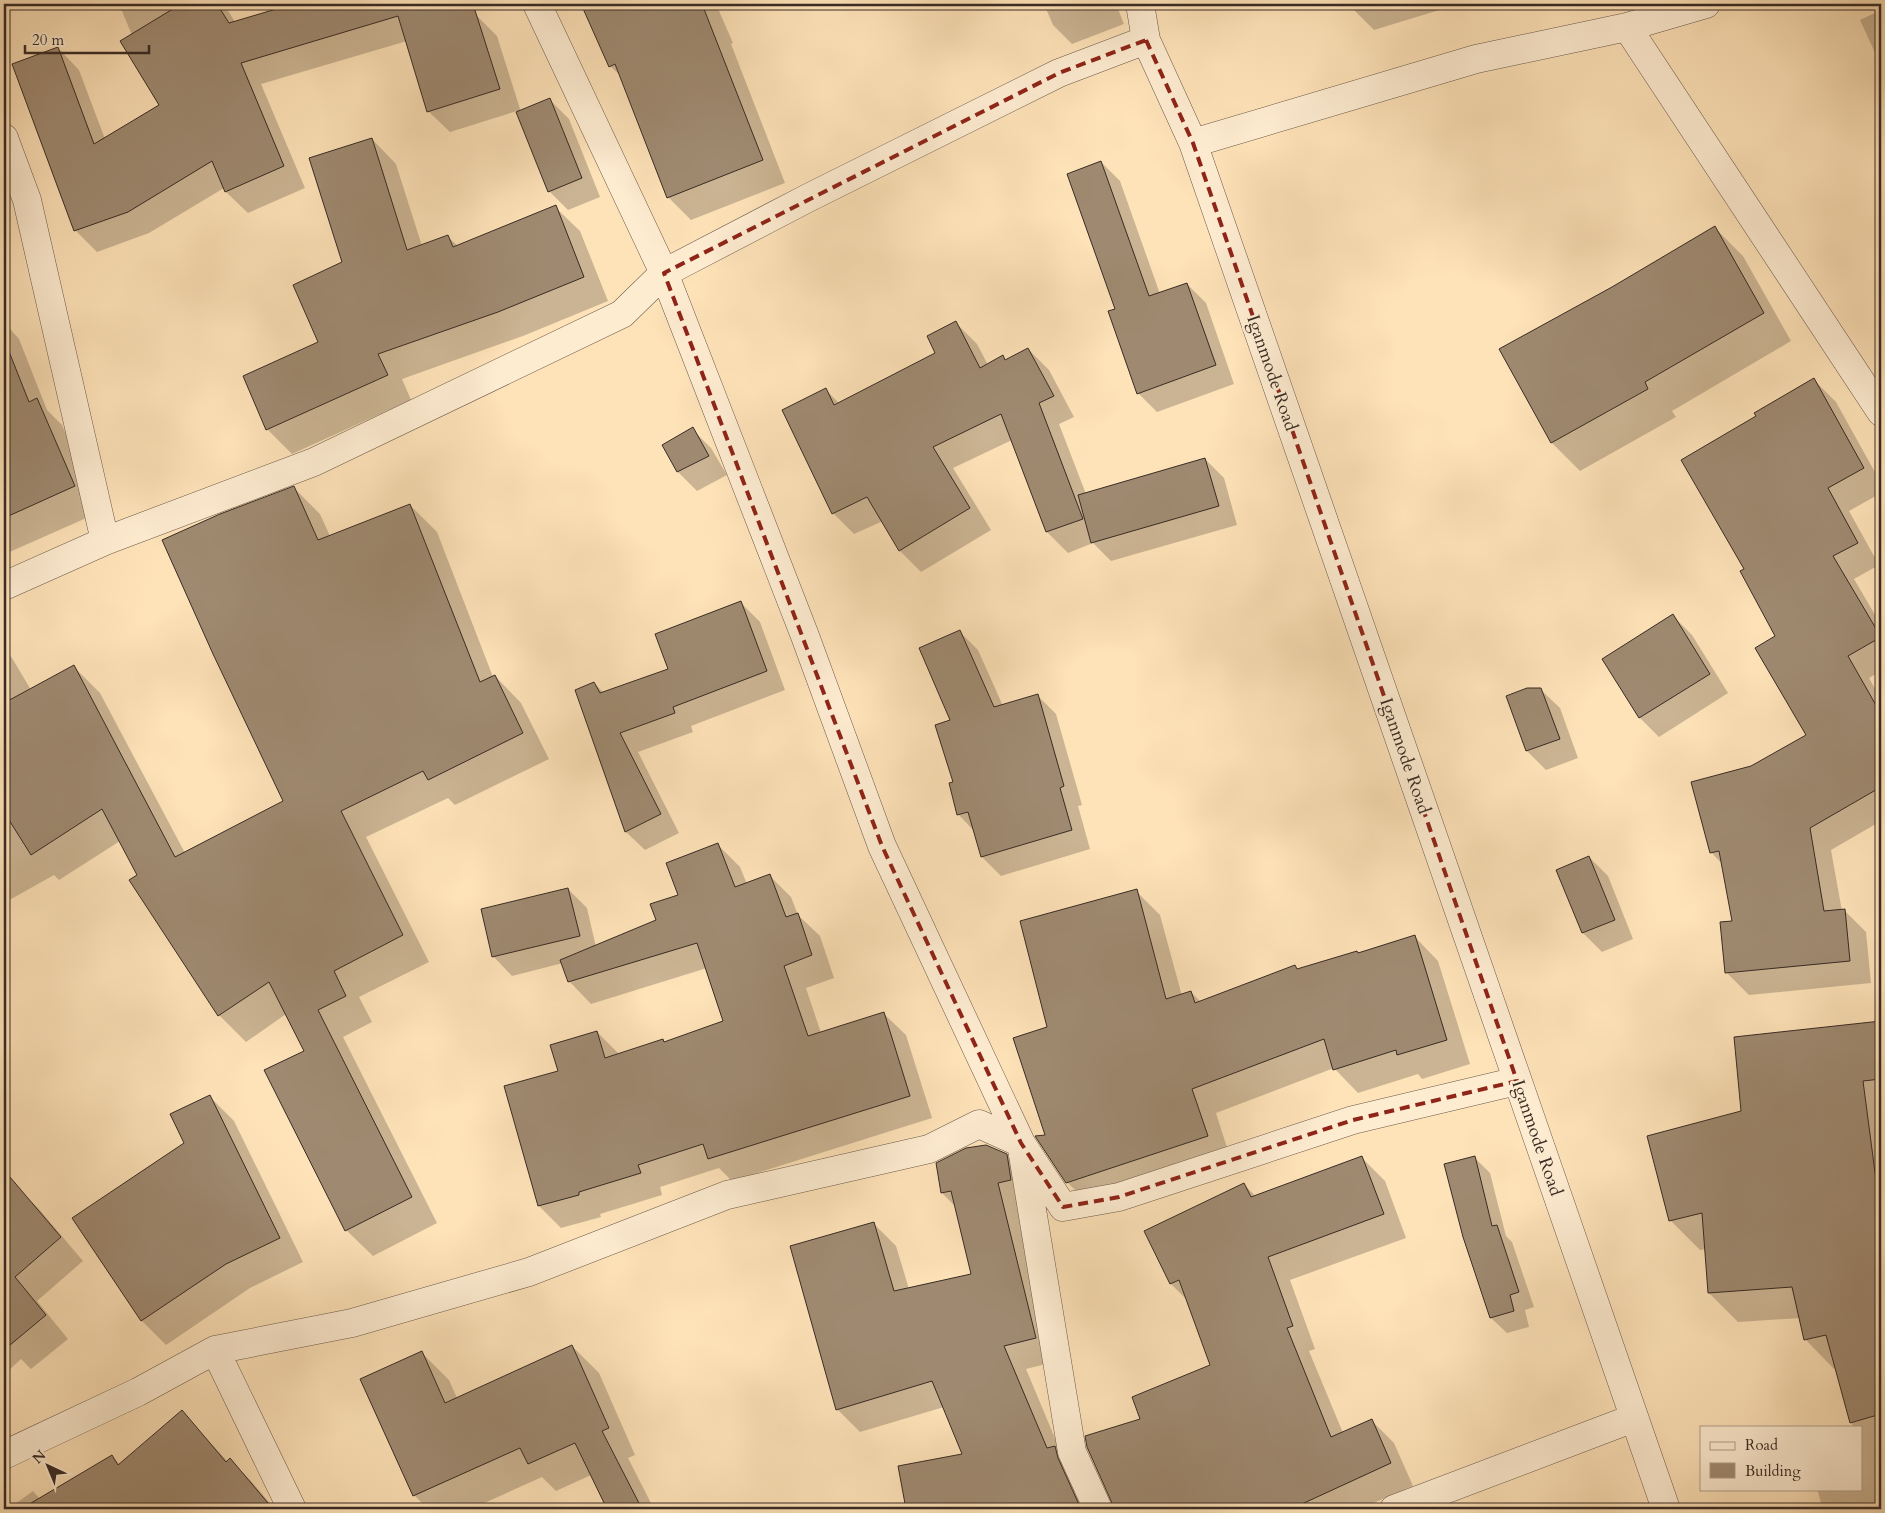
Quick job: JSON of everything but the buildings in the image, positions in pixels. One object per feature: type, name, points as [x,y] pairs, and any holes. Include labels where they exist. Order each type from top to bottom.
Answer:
[{"type":"street","points":[[537,4],[664,273],[804,636],[882,846],[1021,1143],[1063,1208],[1119,1197],[1353,1120],[1517,1082]]},
{"type":"street","name":"Iganmode Road","points":[[1140,4],[1146,40],[1193,143],[1666,1509]]},
{"type":"street","points":[[1193,143],[1476,59],[1627,27],[1706,4]]},
{"type":"street","points":[[1627,27],[1881,412]]},
{"type":"street","points":[[4,586],[105,541],[314,462],[622,314],[664,273],[808,198],[1058,73],[1146,40]]},
{"type":"street","points":[[4,138],[26,200],[105,541]]},
{"type":"street","points":[[4,1455],[138,1392],[214,1350],[352,1323],[529,1272],[727,1195],[929,1149],[979,1124],[1021,1143]]},
{"type":"street","points":[[1021,1143],[1072,1452],[1098,1509]]},
{"type":"street","points":[[214,1350],[292,1509]]},
{"type":"street","points":[[1394,1509],[1634,1418]]},
{"type":"highlighted area","points":[[1146,40],[1193,143],[1517,1081],[1353,1120],[1119,1197],[1063,1207],[1021,1143],[882,846],[664,273],[1059,73]]}]
